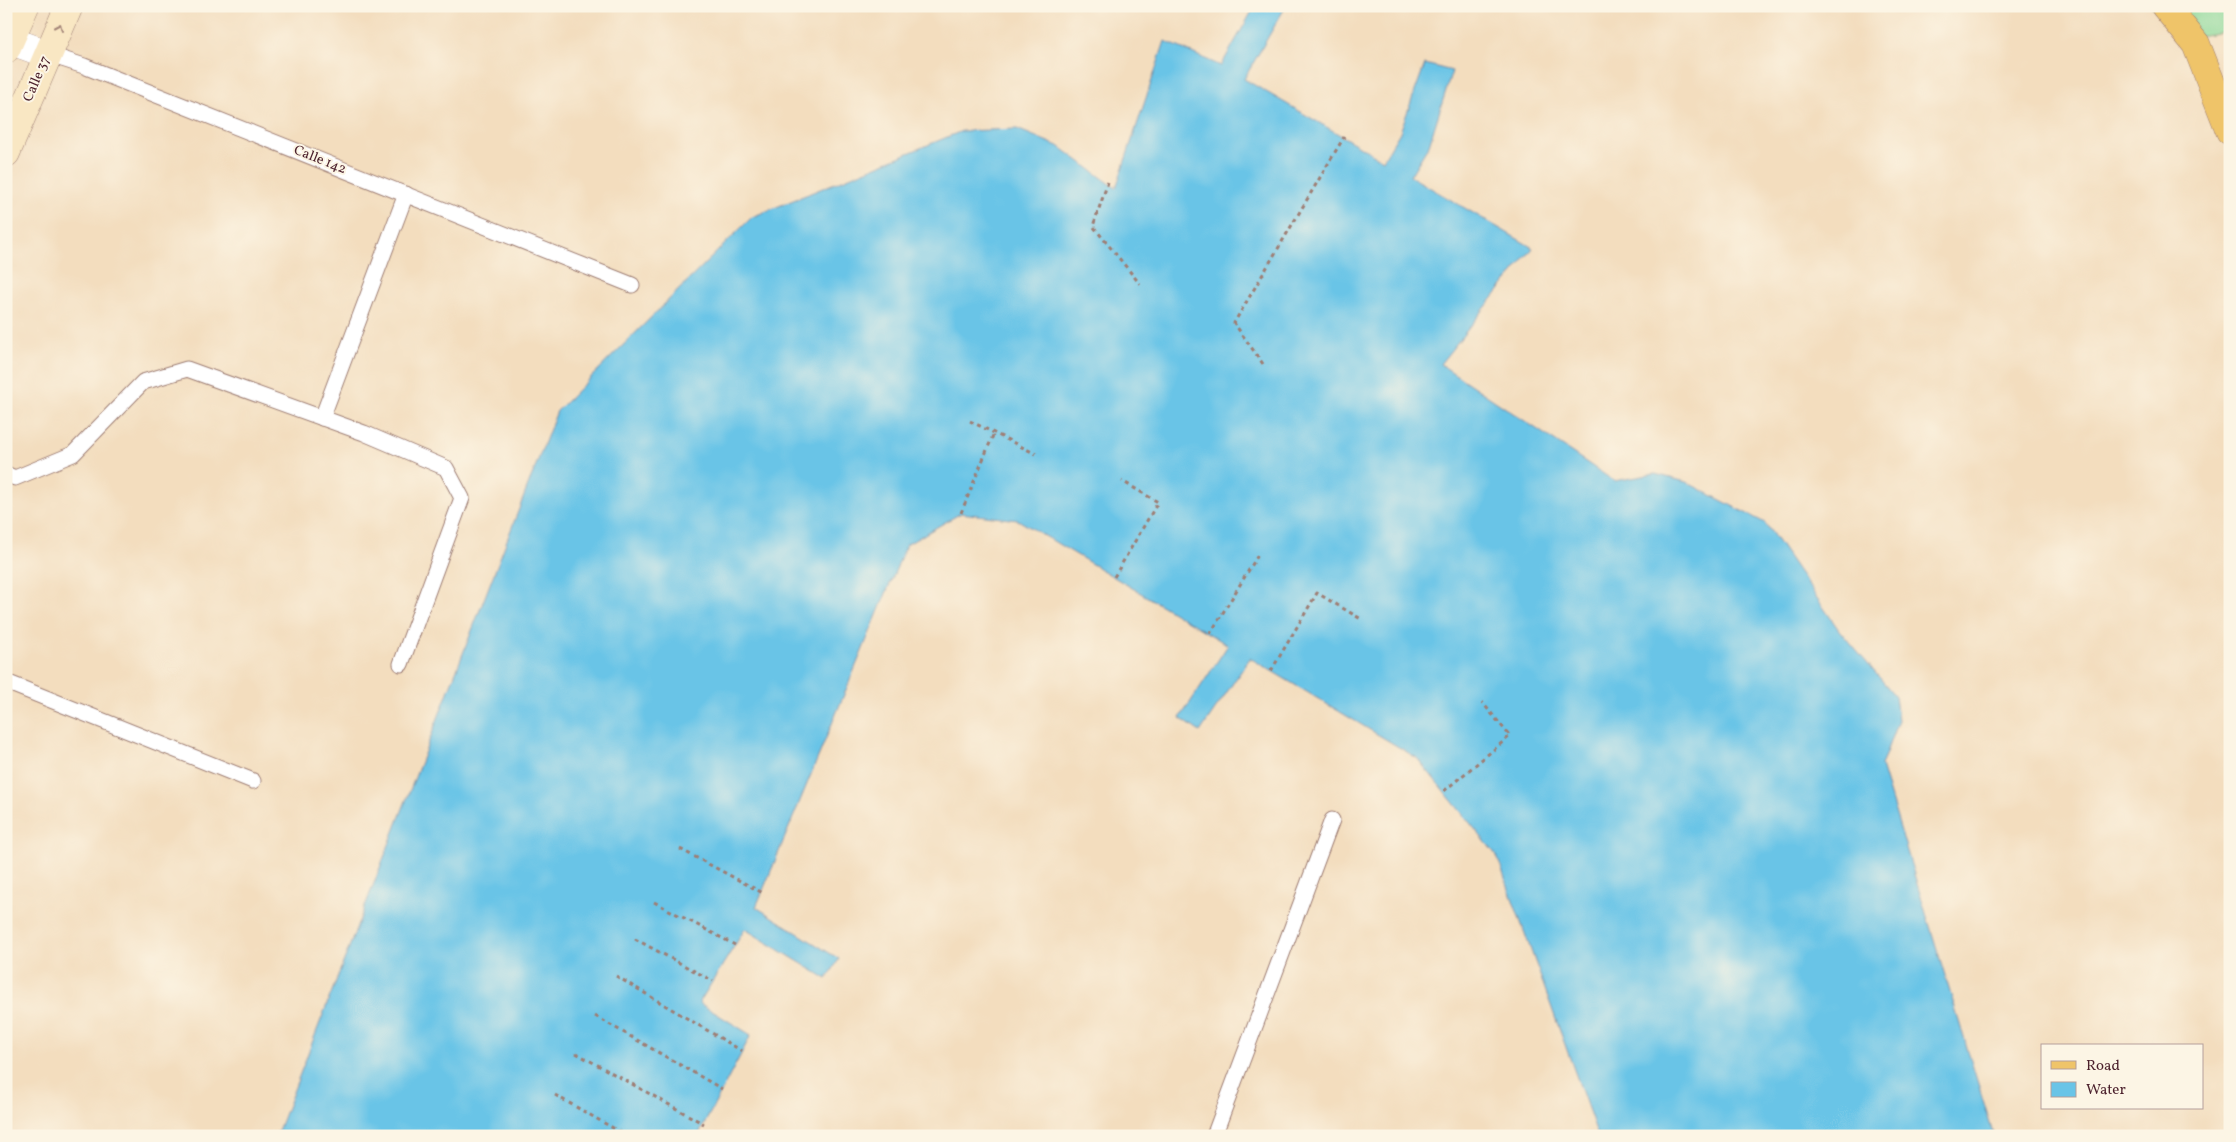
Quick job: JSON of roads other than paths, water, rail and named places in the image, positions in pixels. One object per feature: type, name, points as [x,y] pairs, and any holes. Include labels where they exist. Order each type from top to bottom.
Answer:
[{"type":"main road","points":[[7,43],[25,6]]},
{"type":"main road","name":"Calle 37","points":[[6,153],[69,6]]},
{"type":"main road","points":[[2165,6],[2196,44],[2230,131]]},
{"type":"street","name":"Calle 142","points":[[7,43],[47,54]]},
{"type":"lane","name":"Calle 142","points":[[47,54],[406,194],[632,285]]},
{"type":"lane","points":[[322,418],[406,194]]},
{"type":"lane","points":[[6,474],[15,478],[73,454],[143,382],[187,369],[364,433],[446,468],[462,498],[401,664]]},
{"type":"lane","points":[[6,682],[253,780]]},
{"type":"lane","points":[[1214,1136],[1332,820]]},
{"type":"water","points":[[1255,6],[1286,6],[1244,79],[1383,160],[1400,132],[1425,64],[1452,71],[1429,145],[1410,176],[1533,248],[1440,364],[1614,481],[1655,474],[1686,482],[1765,523],[1839,630],[1895,696],[1898,720],[1881,766],[1994,1136],[1598,1136],[1497,856],[1417,758],[1250,658],[1200,732],[1180,718],[1228,645],[1018,520],[961,513],[906,545],[756,907],[839,959],[827,979],[745,929],[699,1003],[751,1035],[698,1136],[276,1136],[557,411],[752,217],[962,131],[1017,129],[1060,147],[1116,188],[1165,41],[1221,66]]}]
